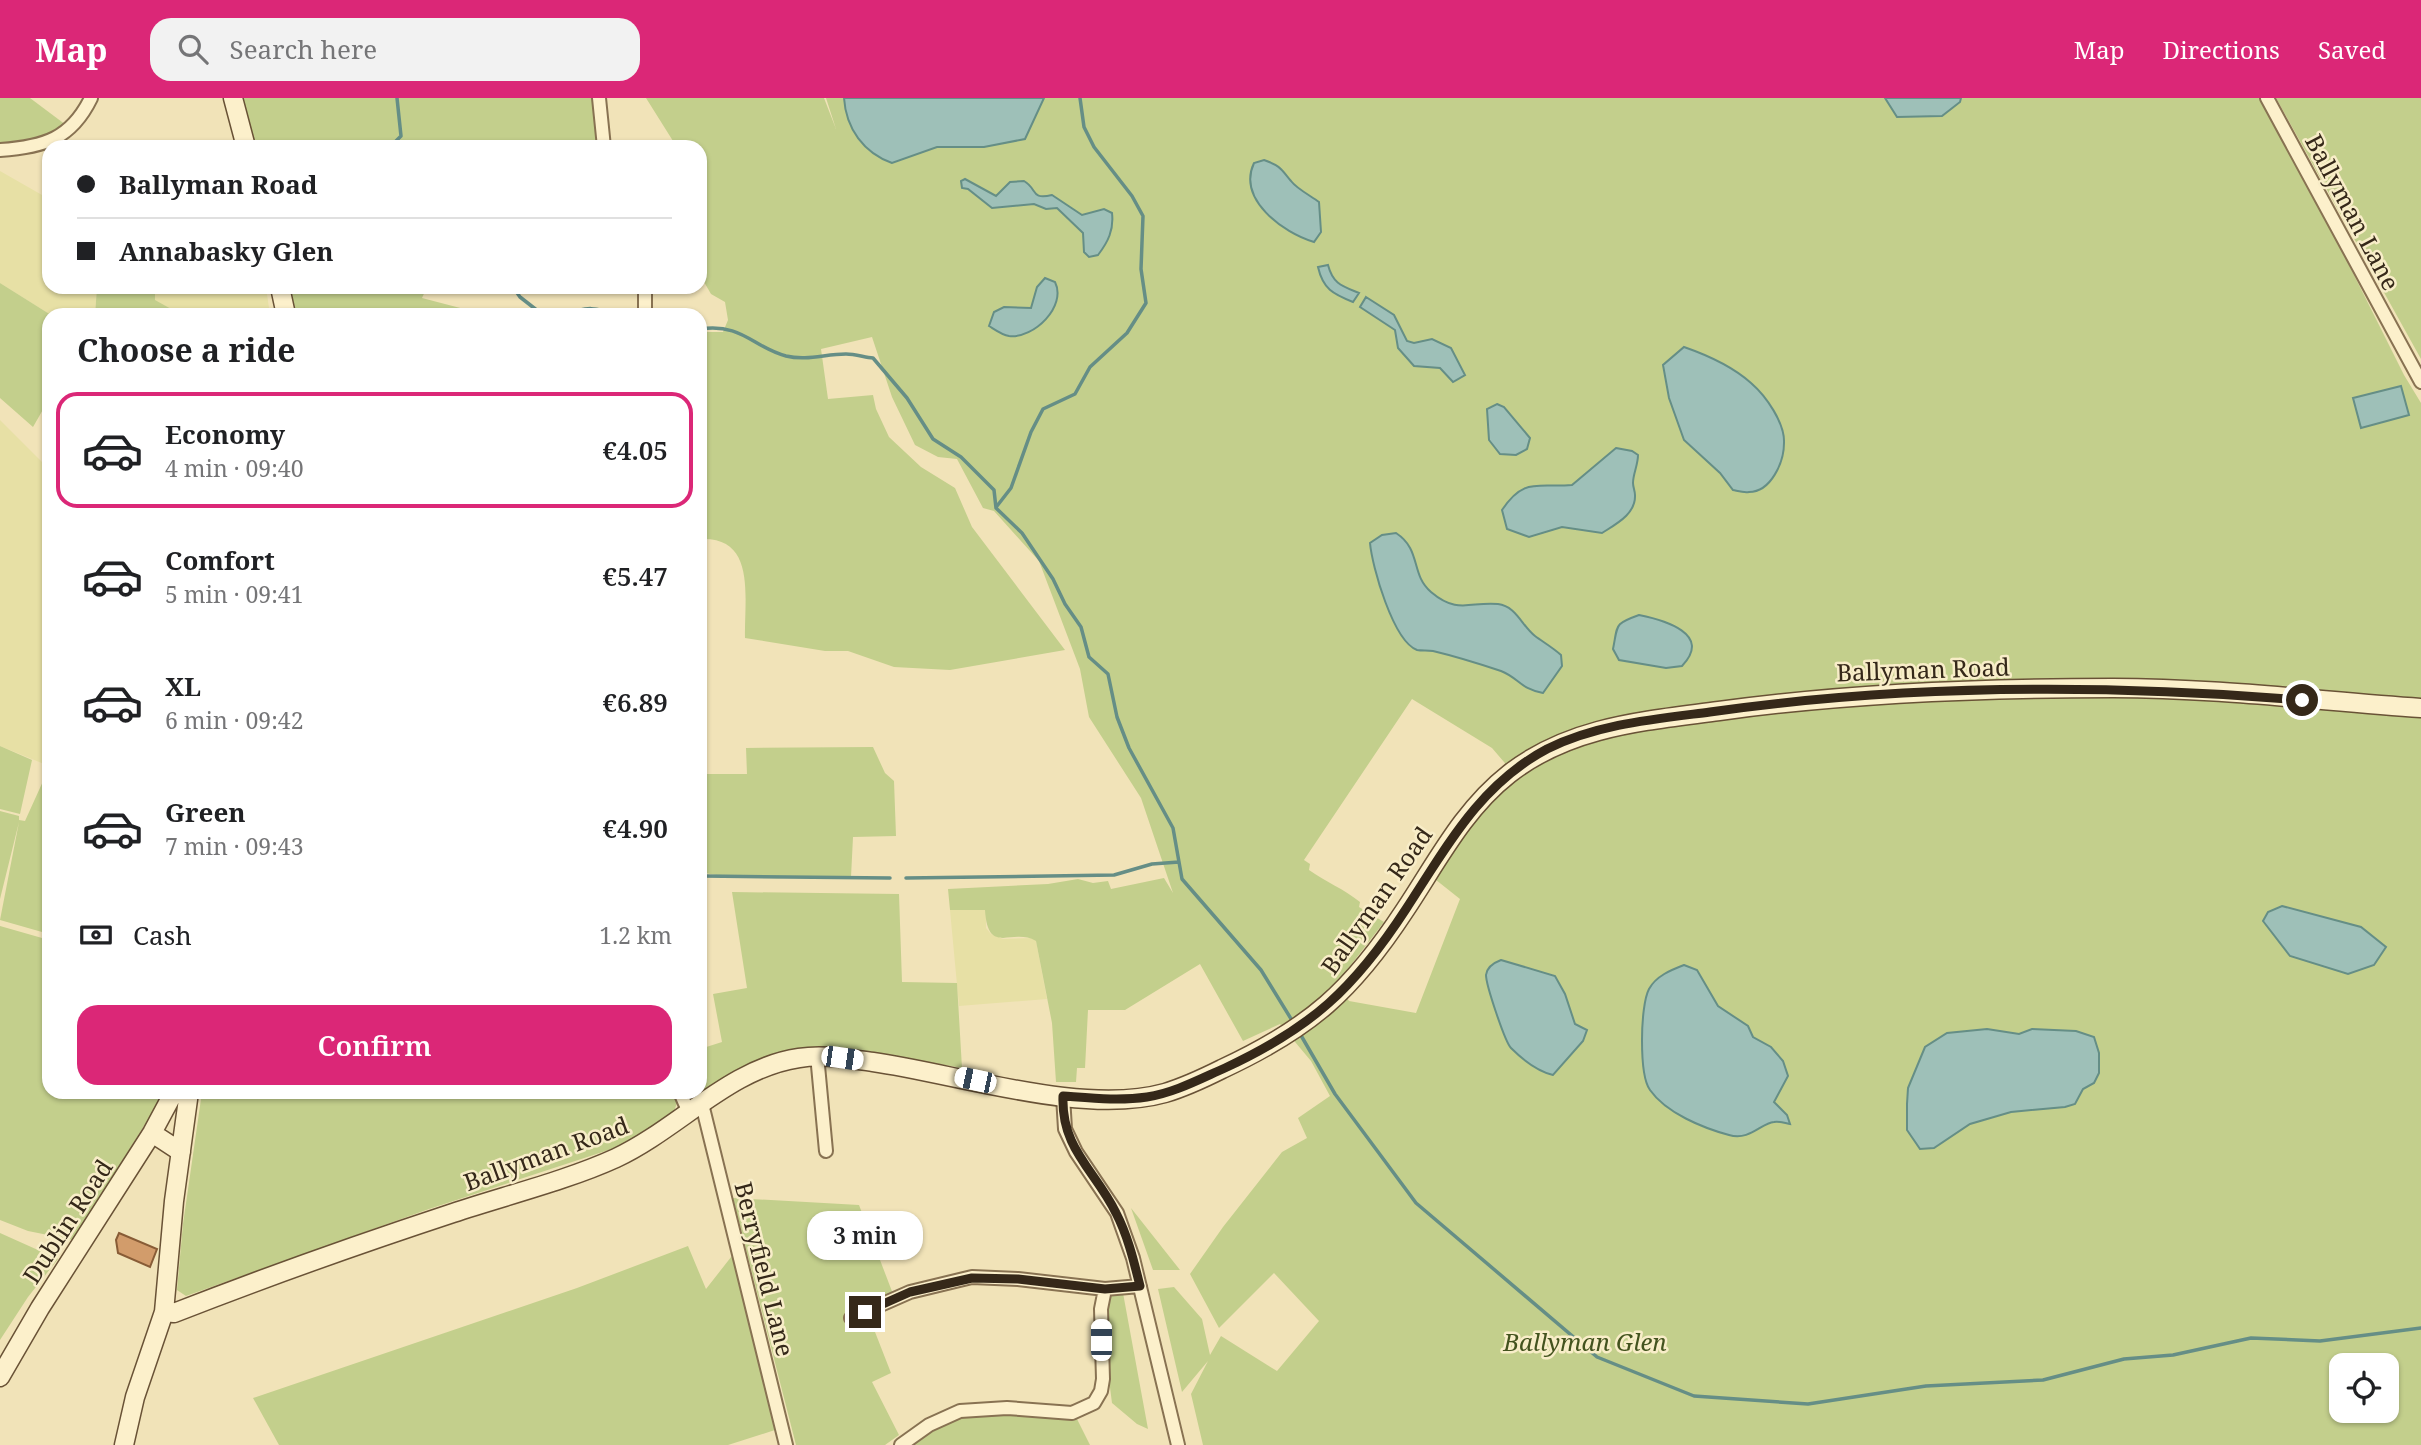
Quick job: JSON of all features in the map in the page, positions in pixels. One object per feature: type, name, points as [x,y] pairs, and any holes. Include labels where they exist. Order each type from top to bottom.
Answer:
[{"type":"street","points":[[52,140],[63,135],[83,115],[91,98]]},
{"type":"street","points":[[233,98],[244,140]]},
{"type":"street","points":[[599,98],[603,140]]},
{"type":"street","name":"Ballyman Lane","points":[[2267,98],[2421,382]]},
{"type":"street","points":[[0,149],[42,144]]},
{"type":"street","name":"Ballyman Road","points":[[164,1312],[174,1313],[360,1244],[611,1161],[653,1139],[696,1109],[761,1070],[789,1059],[817,1055],[930,1071],[1031,1093],[1063,1096],[1114,1099],[1169,1092],[1240,1062],[1281,1040],[1313,1018],[1344,990],[1373,956],[1404,912],[1446,843],[1479,801],[1511,772],[1534,757],[1583,733],[1645,721],[1810,698],[1963,692],[2116,688],[2421,708]]},
{"type":"street","points":[[817,1055],[826,1151]]},
{"type":"street","points":[[1063,1096],[1065,1129],[1076,1152],[1116,1213],[1140,1286],[1178,1445]]},
{"type":"street","name":"Dublin Road","points":[[0,1377],[40,1308],[152,1133],[170,1099]]},
{"type":"street","points":[[124,1445],[135,1397],[164,1312],[174,1201],[188,1099]]},
{"type":"street","name":"Berryfield Lane","points":[[687,1099],[696,1109],[786,1445]]},
{"type":"street","points":[[152,1133],[181,1152]]},
{"type":"street","points":[[851,1318],[910,1292],[972,1278],[1018,1279],[1105,1289],[1140,1286]]},
{"type":"street","points":[[901,1445],[929,1425],[960,1412],[1007,1408],[1072,1413],[1094,1403],[1101,1391],[1103,1379],[1101,1309],[1105,1289]]},
{"type":"shaded area","points":[[0,171],[42,195],[42,294],[96,294],[96,308],[42,309],[0,283]]},
{"type":"shaded area","points":[[154,294],[267,294],[269,308],[169,308],[154,300]]},
{"type":"shaded area","points":[[0,420],[42,462],[42,763],[0,746]]},
{"type":"shaded area","points":[[950,910],[986,910],[986,928],[991,934],[1003,939],[1033,938],[1036,941],[1047,999],[959,1006]]},
{"type":"green space","points":[[0,98],[30,98],[66,125],[42,137],[0,145]]},
{"type":"green space","points":[[242,98],[592,98],[597,140],[253,140]]},
{"type":"green space","name":"Ballyman Glen","points":[[646,98],[824,98],[836,129],[826,98],[2260,98],[2421,403],[2421,1445],[1203,1445],[1191,1394],[1208,1361],[1182,1392],[1158,1289],[1174,1287],[1202,1319],[1210,1355],[1221,1336],[1277,1371],[1319,1321],[1274,1273],[1219,1328],[1190,1274],[1282,1152],[1307,1138],[1298,1118],[1330,1096],[1311,1061],[1280,1024],[1243,1041],[1200,964],[1125,1010],[1088,1010],[1085,1068],[1077,1068],[1076,1082],[1056,1082],[1052,1023],[1036,941],[1018,937],[996,937],[987,924],[985,910],[950,910],[948,889],[1048,884],[1078,879],[1093,883],[1108,881],[1111,889],[1164,878],[1173,893],[1141,798],[1089,717],[1080,669],[1039,561],[994,511],[983,508],[957,459],[938,457],[915,445],[892,397],[872,337],[821,349],[828,399],[873,395],[876,409],[889,437],[921,467],[955,488],[972,527],[1065,650],[950,670],[894,667],[848,651],[825,651],[745,638],[744,572],[739,558],[731,548],[718,541],[707,540],[707,332],[723,332],[728,320],[725,302],[711,294],[707,287],[707,140],[672,140]],"holes":[[[1412,699],[1492,748],[1510,769],[1431,876],[1460,899],[1416,1013],[1349,1001],[1337,983],[1384,922],[1359,907],[1360,902],[1354,897],[1309,870],[1310,864],[1304,860]]]},
{"type":"green space","points":[[2276,98],[2421,98],[2421,359]]},
{"type":"green space","points":[[0,283],[42,309],[42,411],[33,427],[0,398]]},
{"type":"green space","points":[[96,294],[155,294],[155,300],[169,308],[96,308]]},
{"type":"green space","points":[[292,294],[424,294],[422,298],[460,308],[294,308]]},
{"type":"green space","points":[[0,746],[32,760],[20,814],[0,809]]},
{"type":"green space","points":[[873,747],[885,773],[894,781],[896,836],[853,837],[851,877],[751,878],[707,873],[707,774],[747,774],[746,748]]},
{"type":"green space","points":[[42,783],[42,932],[0,920],[19,822],[0,899],[0,811],[19,816],[19,820],[25,821]]},
{"type":"green space","points":[[732,892],[899,894],[902,982],[957,983],[962,1068],[872,1052],[817,1048],[707,1094],[707,1047],[722,1042],[713,994],[747,988]]},
{"type":"green space","points":[[0,926],[42,938],[42,1099],[161,1099],[73,1240],[28,1231],[0,1220]]},
{"type":"green space","points":[[201,1099],[676,1099],[677,1103],[672,1117],[627,1144],[429,1209],[186,1296],[177,1290],[183,1224]]},
{"type":"green space","points":[[733,1198],[859,1205],[893,1294],[868,1314],[891,1373],[872,1382],[899,1435],[885,1445],[796,1445]]},
{"type":"green space","points":[[1131,1208],[1180,1270],[1153,1270]]},
{"type":"green space","points":[[0,1233],[58,1259],[28,1297],[0,1340]]},
{"type":"green space","points":[[688,1246],[706,1289],[735,1252],[775,1430],[728,1445],[279,1445],[253,1398],[577,1288]]},
{"type":"green space","points":[[1123,1293],[1148,1429],[1137,1424],[1112,1403],[1108,1372],[1109,1297]]},
{"type":"green space","points":[[987,1411],[1076,1417],[1090,1445],[894,1445],[939,1424]]},
{"type":"water","points":[[844,98],[1044,98],[1025,139],[984,147],[937,147],[892,163],[873,153],[858,138],[848,120]]},
{"type":"water","points":[[1885,98],[1961,98],[1960,102],[1942,116],[1897,117]]},
{"type":"water","points":[[1264,160],[1277,166],[1297,187],[1319,202],[1321,232],[1314,242],[1277,223],[1257,201],[1250,176],[1254,163]]},
{"type":"water","points":[[965,179],[996,196],[1010,182],[1024,181],[1037,195],[1052,195],[1082,215],[1104,209],[1112,213],[1110,236],[1098,255],[1089,257],[1084,252],[1083,233],[1057,208],[1046,209],[1034,204],[992,208],[968,189],[962,188],[961,181]]},
{"type":"water","points":[[1328,265],[1336,280],[1359,293],[1353,302],[1326,286],[1318,267]]},
{"type":"water","points":[[1045,278],[1055,282],[1056,301],[1038,327],[1019,336],[1009,336],[989,326],[994,312],[1004,307],[1031,308],[1037,287]]},
{"type":"water","points":[[1366,297],[1394,315],[1407,341],[1414,343],[1432,339],[1451,348],[1465,375],[1453,382],[1440,368],[1414,366],[1398,348],[1395,330],[1360,307]]},
{"type":"water","points":[[1684,347],[1736,371],[1757,388],[1774,410],[1783,435],[1782,459],[1770,482],[1757,491],[1733,490],[1720,473],[1684,440],[1669,398],[1663,365]]},
{"type":"water","points":[[2401,386],[2409,415],[2361,428],[2353,398]]},
{"type":"water","points":[[1497,404],[1504,407],[1530,438],[1527,449],[1516,455],[1500,454],[1489,440],[1487,409]]},
{"type":"water","points":[[1616,448],[1638,455],[1633,480],[1634,502],[1629,513],[1619,522],[1602,533],[1562,527],[1529,537],[1507,529],[1502,510],[1517,493],[1532,486],[1572,485]]},
{"type":"water","points":[[1396,533],[1409,547],[1420,578],[1431,592],[1457,605],[1498,604],[1510,608],[1530,632],[1561,655],[1562,666],[1543,693],[1529,689],[1501,671],[1441,653],[1417,650],[1408,644],[1385,602],[1370,543],[1382,535]]},
{"type":"water","points":[[1639,615],[1672,625],[1689,637],[1692,645],[1690,655],[1682,666],[1666,668],[1619,660],[1613,649],[1618,626]]},
{"type":"water","points":[[2282,906],[2361,927],[2386,947],[2374,965],[2348,974],[2290,956],[2263,921],[2268,912]]},
{"type":"water","points":[[1501,960],[1555,976],[1565,994],[1575,1024],[1587,1030],[1583,1041],[1553,1075],[1541,1071],[1508,1044],[1492,1001],[1486,975],[1495,962]]},
{"type":"water","points":[[1684,965],[1697,970],[1718,1006],[1748,1026],[1753,1037],[1771,1047],[1783,1061],[1788,1076],[1774,1102],[1787,1115],[1790,1124],[1774,1122],[1743,1136],[1729,1135],[1697,1124],[1675,1112],[1665,1106],[1650,1090],[1642,1056],[1642,1024],[1646,998],[1656,980]]},
{"type":"water","points":[[1987,1029],[2019,1034],[2032,1029],[2076,1031],[2094,1037],[2099,1053],[2099,1073],[2094,1083],[2083,1089],[2075,1104],[2011,1112],[1970,1124],[1934,1148],[1920,1149],[1907,1130],[1907,1104],[1908,1088],[1925,1047],[1947,1033]]},
{"type":"building","points":[[119,1233],[157,1249],[150,1267],[118,1253],[116,1240]]},
{"type":"waterway","points":[[397,98],[401,136],[397,140]]},
{"type":"waterway","points":[[997,506],[1011,488],[1031,432],[1043,409],[1075,394],[1090,367],[1127,333],[1146,303],[1141,269],[1143,216],[1132,196],[1094,147],[1084,127],[1080,98]]},
{"type":"waterway","points":[[518,294],[534,308]]},
{"type":"waterway","points":[[707,329],[727,329],[786,356],[809,358],[846,354],[873,358],[907,398],[933,439],[961,457],[994,490],[996,508],[1022,533],[1081,627],[1089,657],[1108,674],[1117,717],[1129,748],[1173,828],[1182,879],[1261,970],[1293,1022]]},
{"type":"waterway","points":[[906,878],[1114,875],[1152,864],[1179,862]]},
{"type":"waterway","points":[[707,876],[890,878]]},
{"type":"waterway","points":[[1299,1032],[1335,1094],[1416,1203],[1597,1357],[1694,1396],[1808,1404],[1926,1386],[2043,1380],[2124,1359],[2173,1355],[2251,1338],[2320,1341],[2421,1328]]},
{"type":"route","points":[[865,1312],[910,1292],[972,1278],[1018,1279],[1105,1289],[1140,1286],[1116,1213],[1076,1152],[1065,1129],[1063,1096],[1114,1099],[1147,1097],[1169,1092],[1240,1062],[1281,1040],[1313,1018],[1344,990],[1373,956],[1404,912],[1446,843],[1479,801],[1511,772],[1545,750],[1583,733],[1645,721],[1810,698],[1854,695],[2116,688],[2302,700]]}]
